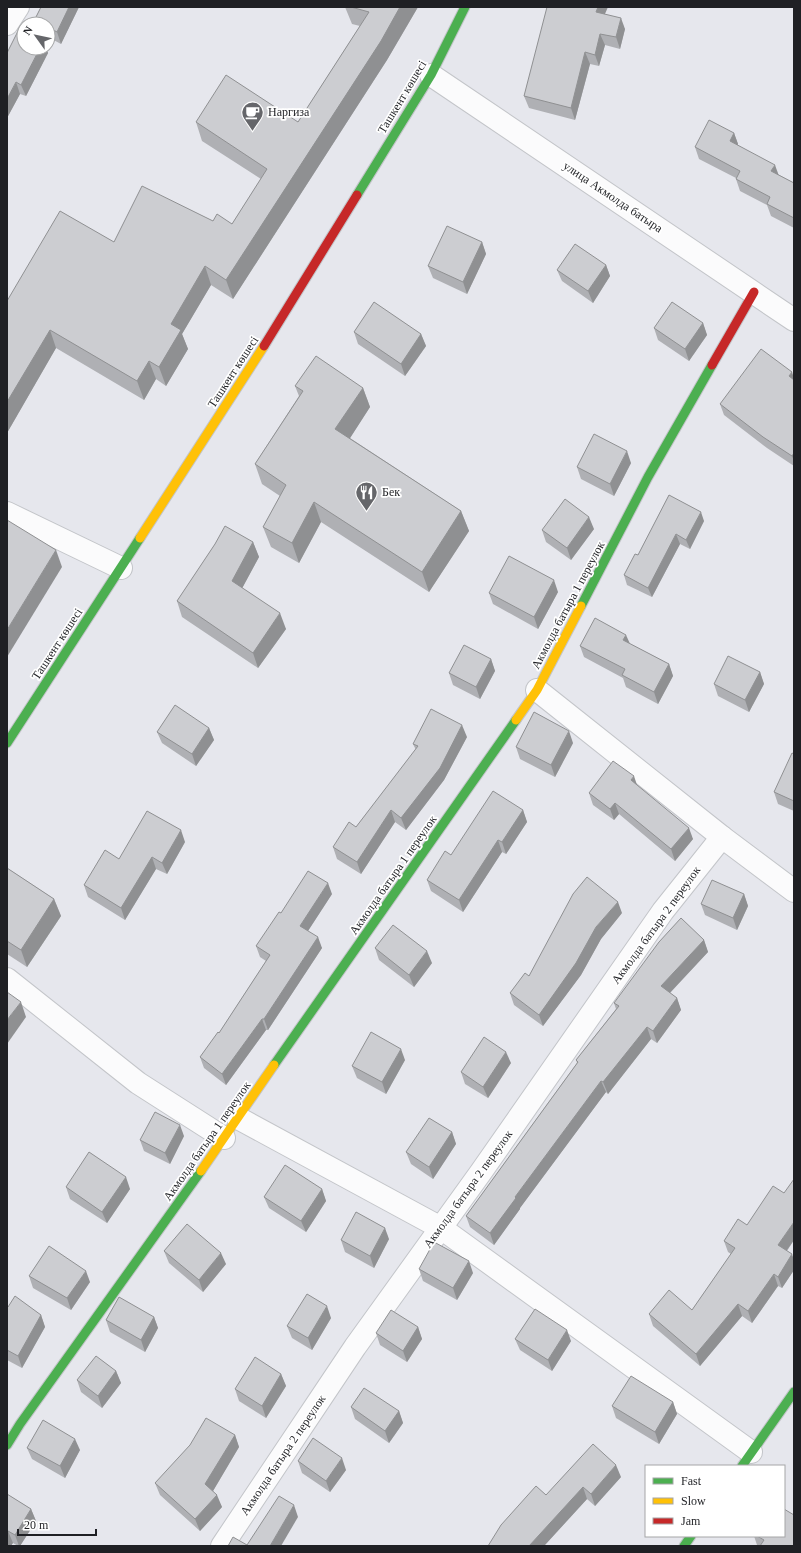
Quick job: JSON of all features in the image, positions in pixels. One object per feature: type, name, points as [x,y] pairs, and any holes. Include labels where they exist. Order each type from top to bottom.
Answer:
[{"type":"street","points":[[7,24],[18,7]]},
{"type":"street","name":"Ташкент көшесі","points":[[7,743],[279,323],[431,74],[465,7]]},
{"type":"street","name":"улица Акмолда батыра","points":[[431,74],[794,320]]},
{"type":"street","name":"Акмолда батыра 1 переулок","points":[[7,1445],[24,1418],[224,1138],[537,690],[648,477],[754,292]]},
{"type":"street","points":[[7,513],[121,568]]},
{"type":"street","points":[[537,690],[722,837],[794,891]]},
{"type":"street","name":"Акмолда батыра 2 переулок","points":[[222,1546],[355,1347],[663,911],[722,837]]},
{"type":"street","points":[[7,979],[138,1083],[224,1138]]},
{"type":"street","points":[[238,1118],[440,1228],[746,1459],[794,1392]]},
{"type":"street","points":[[684,1546],[690,1537]]},
{"type":"building","points":[[41,7],[69,7],[57,32],[56,16],[36,16]]},
{"type":"building","points":[[351,7],[400,7],[381,41],[226,280],[205,266],[171,324],[181,330],[159,367],[149,361],[137,381],[50,330],[7,402],[7,301],[60,211],[114,242],[142,186],[213,221],[217,214],[232,224],[267,169],[196,122],[226,75],[298,122],[369,12]]},
{"type":"building","points":[[547,7],[598,7],[596,12],[621,18],[616,37],[600,34],[595,55],[585,52],[571,108],[524,96]]},
{"type":"building","points":[[16,35],[16,56],[36,56],[21,85],[16,82],[7,99],[7,53]]},
{"type":"building","points":[[709,120],[734,133],[730,141],[775,165],[771,171],[794,183],[794,218],[767,204],[770,197],[736,179],[740,171],[695,147]]},
{"type":"building","points":[[447,226],[482,242],[463,282],[428,266]]},
{"type":"building","points":[[575,244],[606,265],[588,291],[557,270]]},
{"type":"building","points":[[374,302],[421,334],[401,364],[354,332]]},
{"type":"building","points":[[672,302],[703,323],[685,349],[654,328]]},
{"type":"building","points":[[761,349],[792,372],[789,376],[794,380],[794,453],[792,456],[763,437],[720,404]]},
{"type":"building","points":[[316,356],[363,388],[335,429],[461,511],[422,572],[314,502],[292,543],[263,527],[286,485],[255,464],[303,391],[295,386]]},
{"type":"building","points":[[594,434],[627,451],[610,484],[577,467]]},
{"type":"building","points":[[669,495],[701,512],[686,540],[676,534],[648,588],[624,575],[635,554],[638,555]]},
{"type":"building","points":[[565,499],[589,517],[567,548],[542,530]]},
{"type":"building","points":[[7,520],[56,550],[7,630]]},
{"type":"building","points":[[225,526],[253,542],[232,581],[280,613],[253,653],[177,601],[215,544]]},
{"type":"building","points":[[509,556],[554,580],[534,617],[489,593]]},
{"type":"building","points":[[595,618],[626,635],[623,640],[669,664],[654,692],[622,675],[625,669],[580,646]]},
{"type":"building","points":[[464,645],[491,659],[476,687],[449,673]]},
{"type":"building","points":[[728,656],[760,672],[745,700],[714,684]]},
{"type":"building","points":[[175,705],[209,728],[192,754],[157,732]]},
{"type":"building","points":[[431,709],[462,725],[440,768],[401,818],[391,810],[357,862],[333,847],[349,822],[356,827],[418,746],[413,744]]},
{"type":"building","points":[[534,712],[569,731],[551,765],[516,747]]},
{"type":"building","points":[[792,753],[794,754],[794,801],[774,792]]},
{"type":"building","points":[[613,761],[634,776],[631,780],[689,828],[671,849],[615,803],[610,809],[589,793]]},
{"type":"building","points":[[493,791],[523,810],[502,842],[498,840],[459,900],[427,880],[445,851],[451,855]]},
{"type":"building","points":[[147,811],[181,830],[162,863],[152,857],[121,908],[84,885],[105,850],[119,859]]},
{"type":"building","points":[[7,868],[54,899],[21,950],[7,941]]},
{"type":"building","points":[[308,871],[328,883],[300,926],[318,937],[264,1019],[262,1019],[222,1074],[200,1057],[218,1032],[219,1033],[270,955],[256,946],[279,912],[281,913]]},
{"type":"building","points":[[587,877],[618,902],[596,927],[576,963],[539,1015],[510,993],[525,973],[529,976],[573,894]]},
{"type":"building","points":[[712,880],[744,894],[733,918],[701,904]]},
{"type":"building","points":[[681,918],[704,940],[661,986],[677,998],[653,1031],[647,1027],[603,1082],[601,1081],[490,1233],[466,1216],[578,1062],[576,1060],[619,1006],[614,1003],[659,942]]},
{"type":"building","points":[[393,925],[427,951],[409,975],[375,948]]},
{"type":"building","points":[[7,992],[21,1002],[7,1020]]},
{"type":"building","points":[[371,1032],[401,1049],[382,1082],[352,1066]]},
{"type":"building","points":[[484,1037],[506,1052],[483,1087],[461,1072]]},
{"type":"building","points":[[155,1112],[180,1125],[165,1153],[140,1140]]},
{"type":"building","points":[[429,1118],[452,1132],[429,1167],[406,1152]]},
{"type":"building","points":[[89,1152],[126,1177],[102,1212],[66,1187]]},
{"type":"building","points":[[285,1165],[322,1189],[301,1221],[264,1197]]},
{"type":"building","points":[[794,1179],[794,1222],[778,1245],[792,1254],[778,1277],[774,1274],[748,1311],[738,1304],[696,1354],[649,1314],[669,1290],[692,1310],[735,1248],[724,1241],[738,1219],[747,1225],[773,1186],[784,1193]]},
{"type":"building","points":[[356,1212],[385,1228],[370,1256],[341,1240]]},
{"type":"building","points":[[187,1224],[221,1253],[199,1280],[164,1251]]},
{"type":"building","points":[[434,1242],[469,1261],[453,1288],[419,1269]]},
{"type":"building","points":[[49,1246],[86,1271],[67,1298],[29,1276]]},
{"type":"building","points":[[307,1294],[327,1306],[308,1338],[287,1326]]},
{"type":"building","points":[[15,1296],[41,1315],[18,1356],[7,1350],[7,1306],[8,1307]]},
{"type":"building","points":[[119,1297],[154,1317],[141,1340],[106,1320]]},
{"type":"building","points":[[535,1309],[567,1330],[548,1360],[515,1339]]},
{"type":"building","points":[[391,1310],[418,1327],[403,1351],[376,1333]]},
{"type":"building","points":[[96,1356],[116,1371],[98,1396],[77,1380]]},
{"type":"building","points":[[255,1357],[281,1374],[262,1406],[235,1389]]},
{"type":"building","points":[[631,1376],[673,1402],[655,1432],[612,1406]]},
{"type":"building","points":[[364,1388],[399,1411],[385,1431],[351,1407]]},
{"type":"building","points":[[206,1418],[235,1435],[205,1484],[217,1495],[195,1519],[155,1483],[190,1445]]},
{"type":"building","points":[[43,1420],[75,1439],[60,1466],[27,1448]]},
{"type":"building","points":[[313,1438],[342,1458],[326,1481],[298,1461]]},
{"type":"building","points":[[593,1444],[616,1465],[591,1494],[583,1487],[529,1546],[488,1546],[501,1525],[536,1486],[546,1495]]},
{"type":"building","points":[[7,1494],[31,1509],[15,1535],[8,1531],[7,1533]]},
{"type":"building","points":[[279,1496],[294,1505],[270,1546],[228,1546],[233,1537],[247,1545]]},
{"type":"building","points":[[785,1510],[794,1515],[794,1546],[760,1546],[764,1540],[759,1537],[785,1537]]},
{"type":"traffic: fast","points":[[357,195],[431,75],[465,7]]},
{"type":"traffic: fast","points":[[581,606],[648,477],[712,365]]},
{"type":"traffic: fast","points":[[7,743],[140,538]]},
{"type":"traffic: fast","points":[[274,1065],[516,720]]},
{"type":"traffic: fast","points":[[7,1445],[20,1424],[201,1171]]},
{"type":"traffic: fast","points":[[743,1465],[794,1392]]},
{"type":"traffic: fast","points":[[684,1546],[690,1537]]},
{"type":"traffic: slow","points":[[140,538],[264,346]]},
{"type":"traffic: slow","points":[[516,720],[537,690],[581,606]]},
{"type":"traffic: slow","points":[[201,1171],[274,1065]]},
{"type":"traffic: jam","points":[[264,346],[357,195]]},
{"type":"traffic: jam","points":[[712,365],[754,292]]},
{"type":"place","name":"Наргиза","points":[[252,132]]},
{"type":"place","name":"Бек","points":[[366,512]]}]
